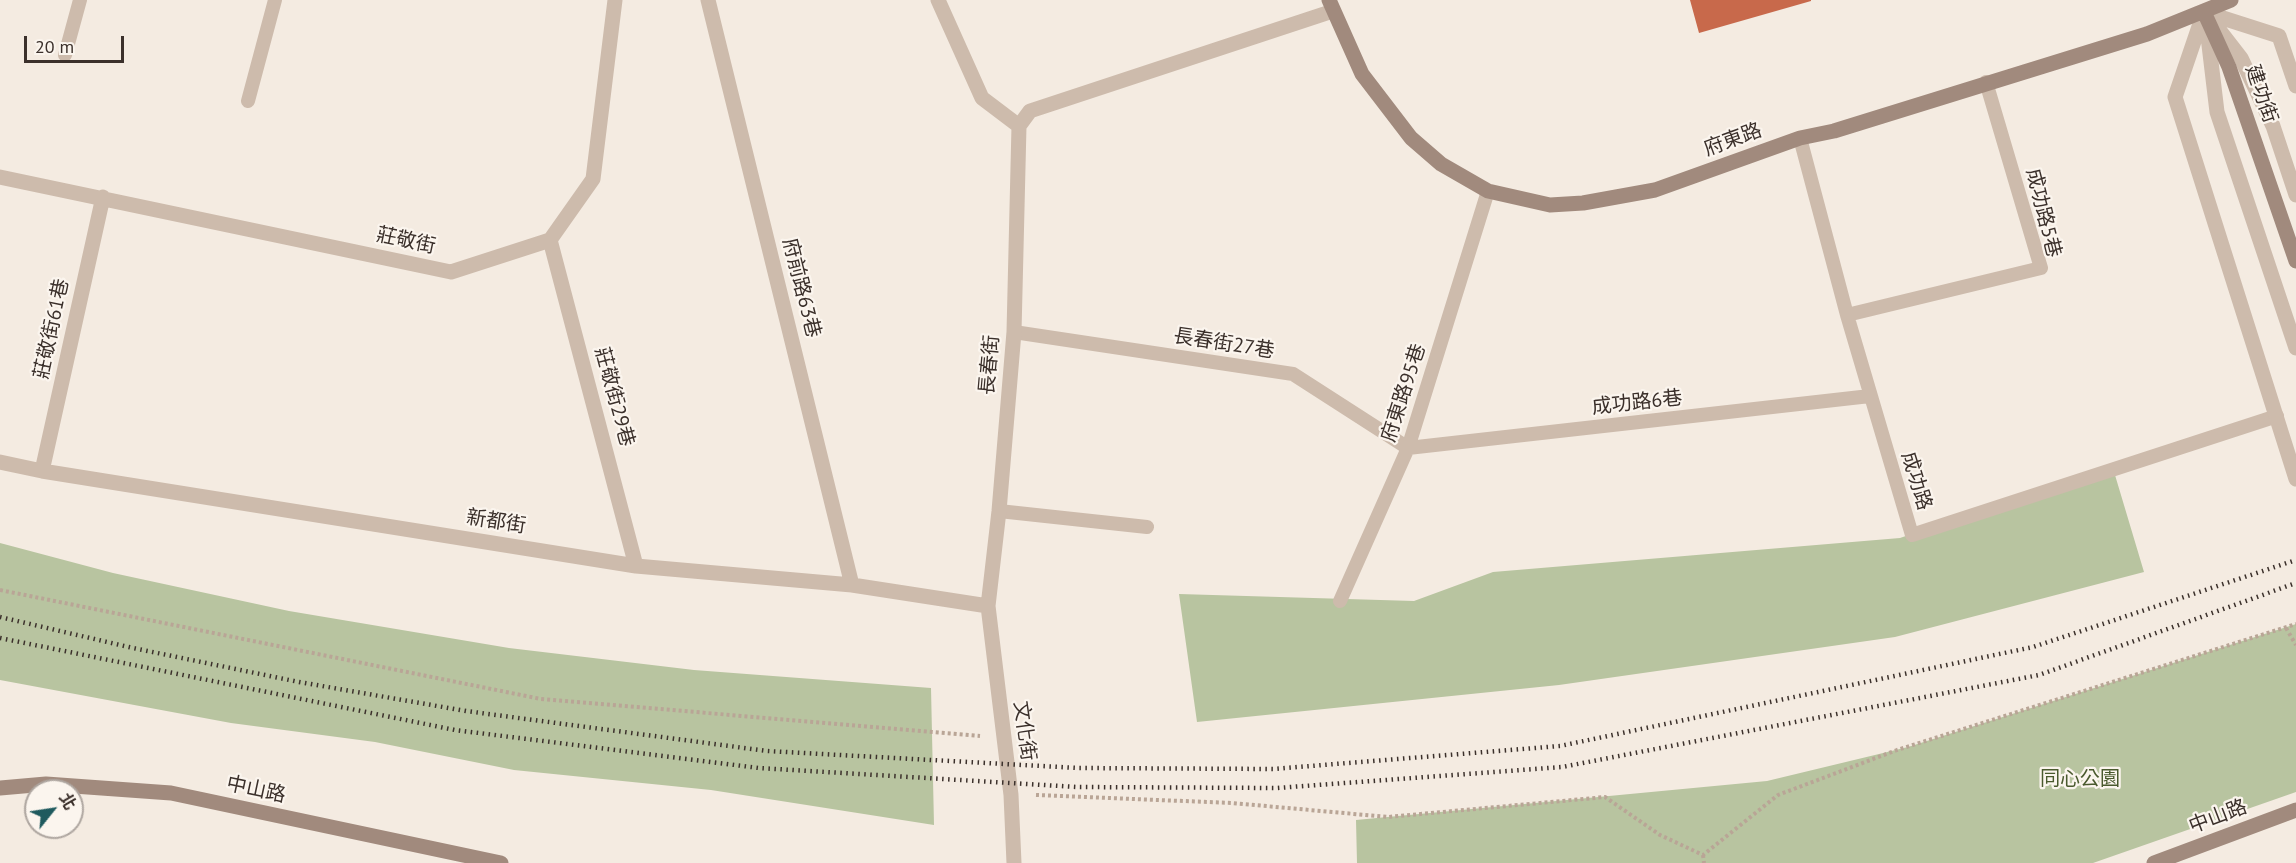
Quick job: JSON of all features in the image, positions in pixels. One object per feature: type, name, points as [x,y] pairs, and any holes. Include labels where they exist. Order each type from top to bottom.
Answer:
[{"type":"street","points":[[550,240],[593,179],[615,0]]},
{"type":"street","name":"府前路63巷","points":[[708,0],[852,585]]},
{"type":"street","points":[[938,0],[982,98],[1019,126],[1030,111],[1331,6]]},
{"type":"street","name":"府東路","points":[[1331,6],[1362,74],[1411,138],[1441,164],[1488,190],[1550,205],[1582,203],[1655,190],[1800,138],[1834,130],[2148,34],[2206,6],[2231,0]]},
{"type":"street","points":[[2206,6],[2279,36],[2296,86]]},
{"type":"street","points":[[2206,6],[2241,58],[2272,126],[2296,195]]},
{"type":"street","points":[[2206,6],[2217,112],[2296,348]]},
{"type":"street","points":[[2206,6],[2175,98],[2277,416],[2287,457],[2296,479]]},
{"type":"street","name":"建功街","points":[[2206,6],[2296,261]]},
{"type":"street","name":"長春街","points":[[987,606],[999,511],[1014,332],[1019,126]]},
{"type":"street","name":"莊敬街","points":[[0,177],[451,272],[550,240]]},
{"type":"street","name":"莊敬街61巷","points":[[42,471],[102,197]]},
{"type":"street","name":"莊敬街29巷","points":[[550,240],[636,566]]},
{"type":"street","name":"新都街","points":[[0,462],[42,471],[636,566],[852,585],[987,606]]},
{"type":"street","name":"文化街","points":[[987,606],[1011,795],[1014,863]]},
{"type":"street","name":"中山路","points":[[0,788],[46,784],[171,793],[501,863]]},
{"type":"street","name":"中山路","points":[[2154,863],[2296,810]]},
{"type":"lane","points":[[65,55],[80,0]]},
{"type":"lane","points":[[248,100],[275,0]]},
{"type":"lane","name":"成功路5巷","points":[[1847,315],[2041,268],[1986,82]]},
{"type":"lane","name":"成功路","points":[[1800,138],[1847,315],[1912,535],[2277,416]]},
{"type":"lane","name":"府東路95巷","points":[[1340,601],[1408,448],[1488,190]]},
{"type":"lane","name":"長春街27巷","points":[[1014,332],[1293,374],[1408,448]]},
{"type":"lane","name":"成功路6巷","points":[[1408,448],[1870,396]]},
{"type":"lane","points":[[999,511],[1147,527]]},
{"type":"path","points":[[0,590],[541,699],[981,736]]},
{"type":"path","points":[[1703,855],[1778,795],[1896,750],[2296,624]]},
{"type":"path","points":[[2286,628],[2296,645]]},
{"type":"path","points":[[1032,794],[1232,803],[1388,817],[1605,797],[1660,835],[1703,855]]},
{"type":"path","points":[[1703,855],[1704,863]]},
{"type":"green space","points":[[2112,465],[2144,572],[1895,637],[1559,685],[1197,722],[1179,594],[1414,601],[1493,572],[1900,538]]},
{"type":"green space","points":[[0,543],[113,573],[289,611],[509,648],[694,670],[931,688],[934,825],[711,790],[514,770],[375,742],[231,723],[0,680]]},
{"type":"green space","name":"同心公園","points":[[2296,624],[2296,792],[2093,863],[1357,863],[1356,820],[1767,781],[1908,747]]},
{"type":"building","points":[[1690,0],[1811,0],[1811,1],[1699,33]]},
{"type":"railway","points":[[0,617],[133,648],[299,682],[466,711],[767,751],[1078,768],[1273,769],[1560,746],[2033,647],[2296,560]]},
{"type":"railway","points":[[0,638],[455,730],[759,768],[1077,787],[1277,788],[1562,767],[2039,675],[2296,583]]}]
